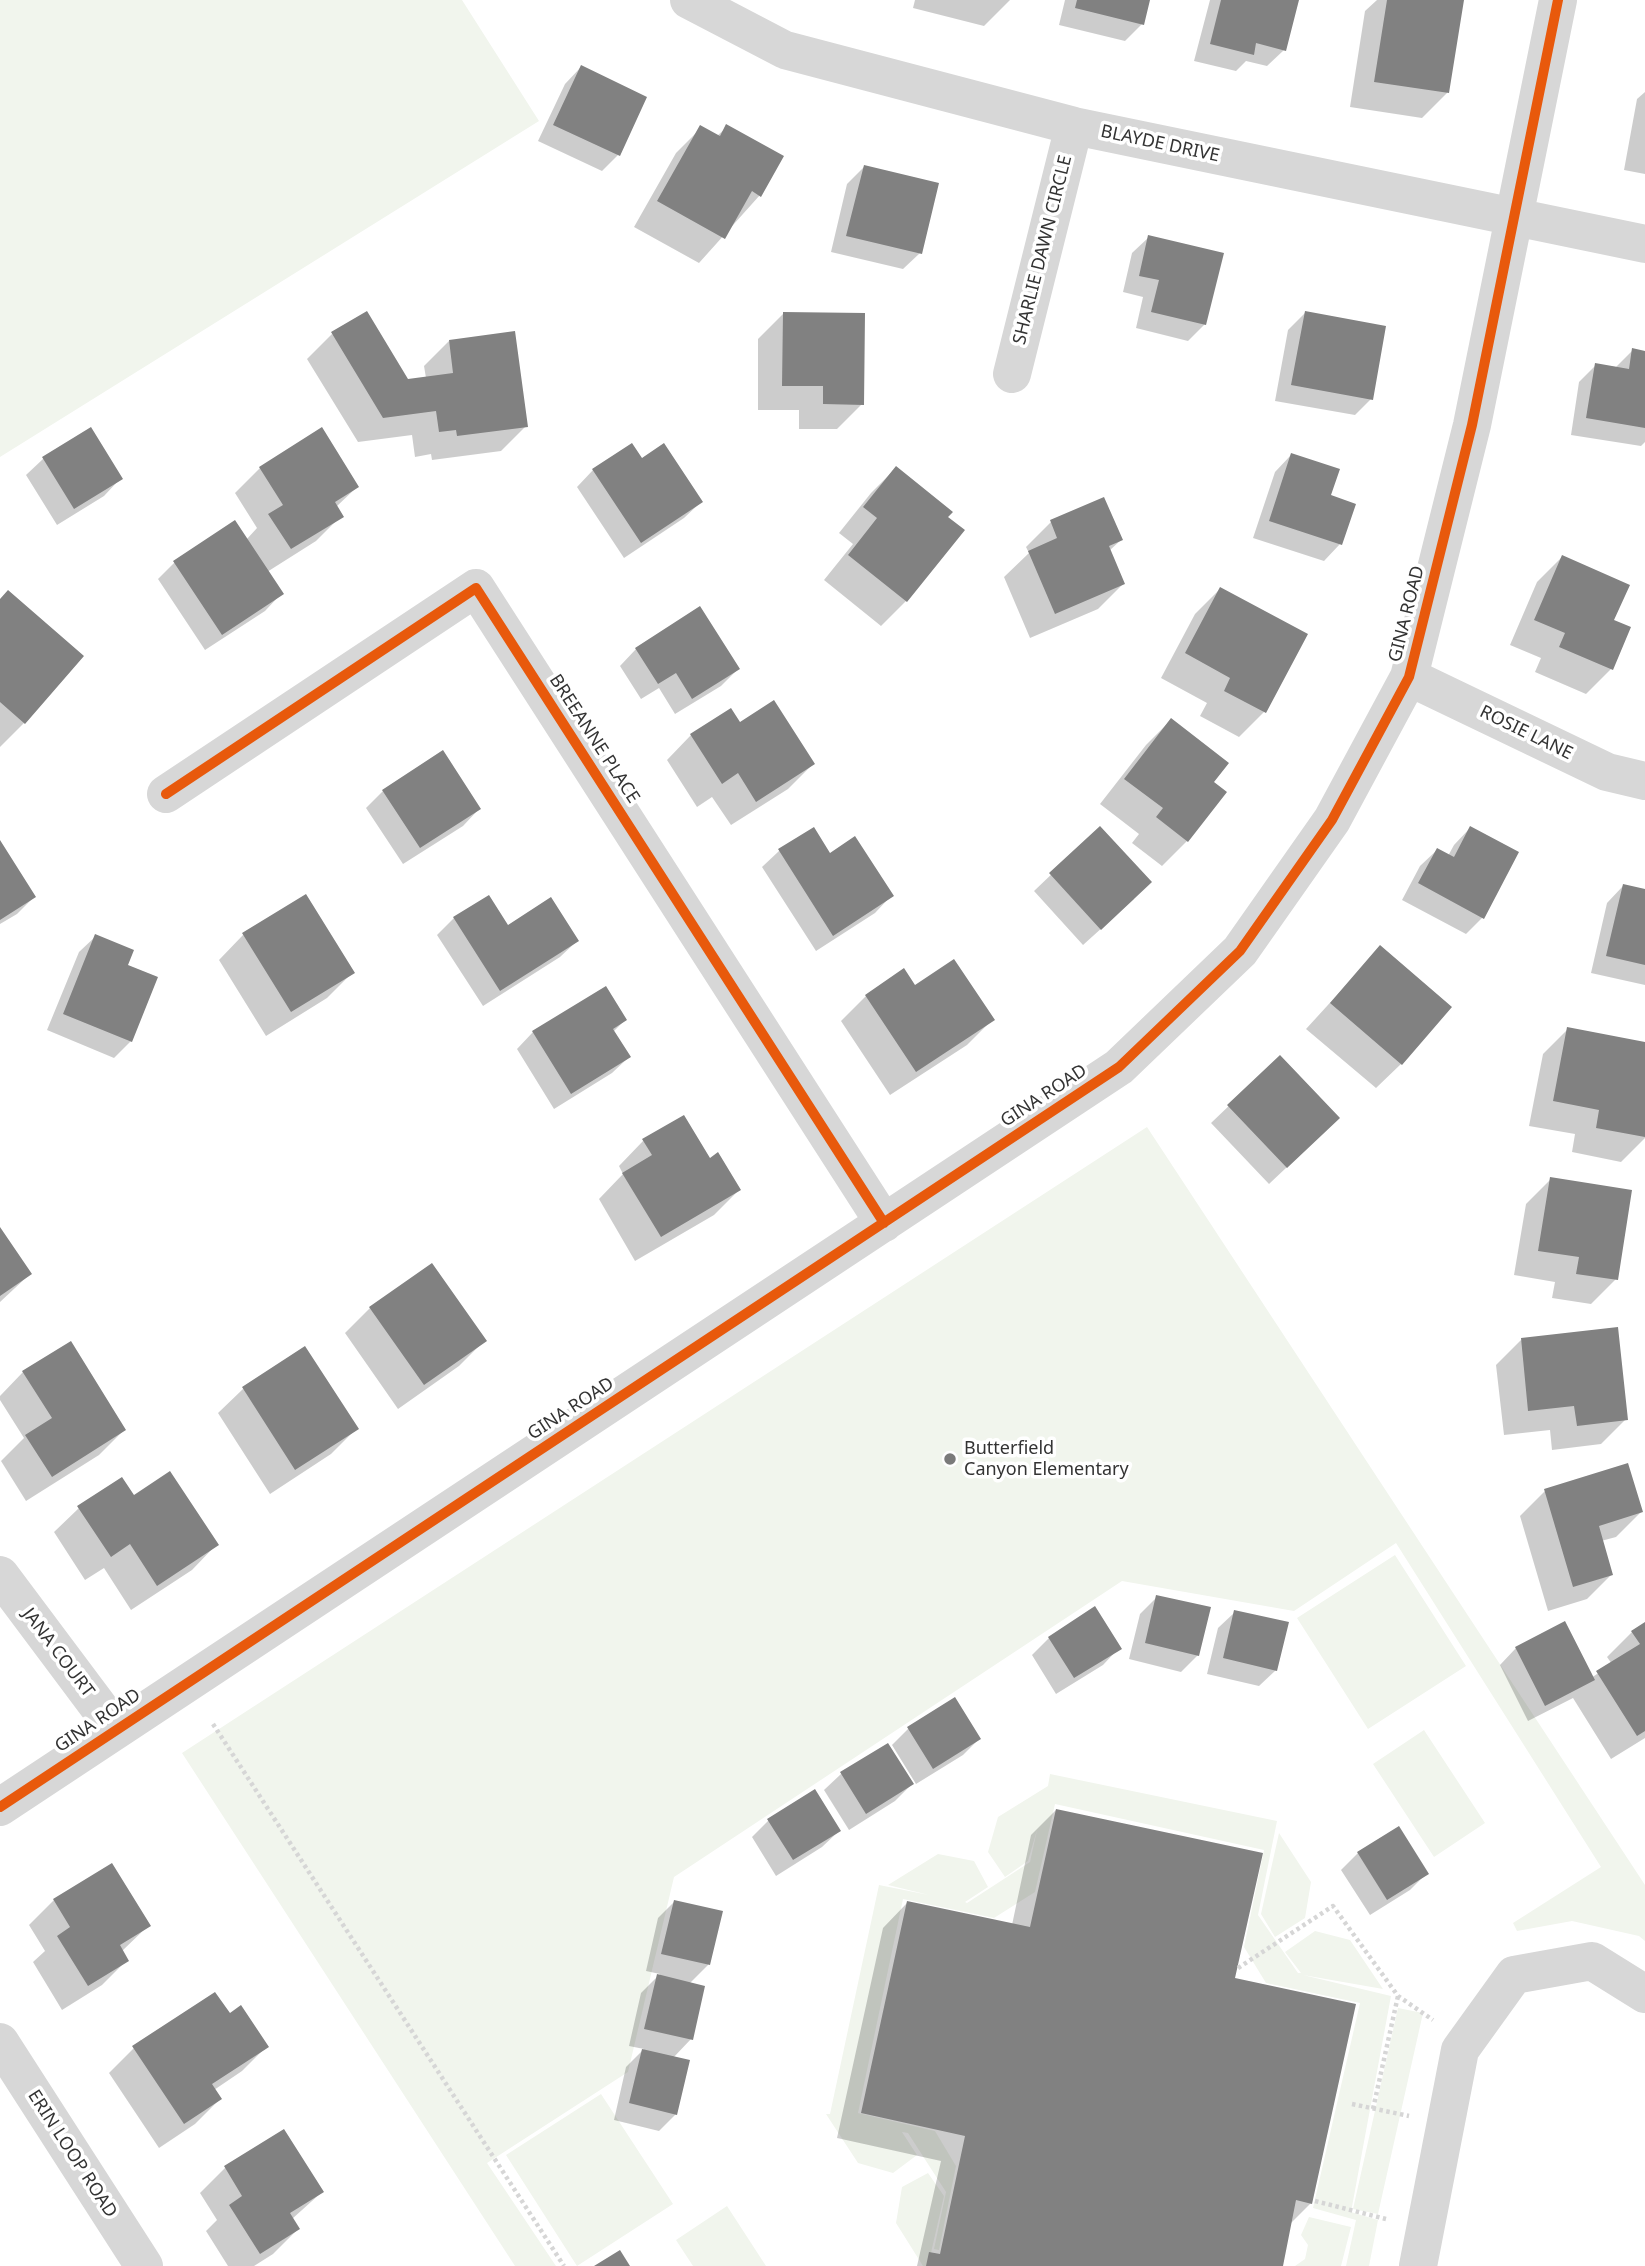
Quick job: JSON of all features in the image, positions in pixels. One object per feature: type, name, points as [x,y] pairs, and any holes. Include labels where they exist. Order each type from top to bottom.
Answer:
[{"type":"street","name":"BLAYDE DRIVE","points":[[689,0],[785,50],[1074,126],[1645,244]]},
{"type":"street","name":"GINA ROAD","points":[[0,1807],[1119,1067],[1240,951],[1332,820],[1409,677],[1472,425],[1558,0]]},
{"type":"street","name":"SHARLIE DAWN CIRCLE","points":[[1012,374],[1074,126]]},
{"type":"street","name":"BREEANNE PLACE","points":[[166,794],[476,588],[884,1223]]},
{"type":"street","name":"ROSIE LANE","points":[[1409,677],[1607,772],[1645,782]]},
{"type":"street","name":"JANA COURT","points":[[0,1575],[116,1730]]},
{"type":"street","points":[[1418,2266],[1460,2050],[1514,1975],[1592,1961],[1645,1994]]},
{"type":"street","name":"ERIN LOOP ROAD","points":[[0,2042],[144,2266]]},
{"type":"path","points":[[213,1724],[564,2266]]},
{"type":"path","points":[[1238,1968],[1333,1906],[1398,1996],[1433,2020]]},
{"type":"path","points":[[1373,2109],[1398,1996]]},
{"type":"path","points":[[1352,2104],[1410,2116]]},
{"type":"path","points":[[1315,2200],[1386,2220]]},
{"type":"shaded area","points":[[0,0],[462,0],[539,121],[0,457]]},
{"type":"shaded area","points":[[1147,1127],[1645,1885],[1645,1941],[1639,1936],[1572,1921],[1517,1931],[1513,1923],[1601,1867],[1396,1543],[1294,1611],[1122,1581],[674,1877],[628,2072],[487,2163],[556,2266],[515,2266],[182,1753]]},
{"type":"shaded area","points":[[1395,1555],[1466,1666],[1368,1729],[1297,1618]]},
{"type":"shaded area","points":[[1424,1730],[1485,1823],[1434,1857],[1373,1764]]},
{"type":"shaded area","points":[[1050,1774],[1277,1821],[1258,1915],[1298,1973],[1301,1973],[1285,1952],[1315,1931],[1350,1940],[1383,1989],[1303,1975],[1391,1996],[1351,2212],[1378,2220],[1369,2266],[1346,2266],[1356,2220],[1313,2208],[1360,2003],[1266,1983],[1244,1947],[1264,1850],[1055,1804],[1035,1892],[994,1918],[903,1899],[858,2113],[935,2131],[956,2166],[939,2250],[934,2249],[946,2192],[908,2133],[902,2132],[917,2155],[893,2173],[858,2163],[826,2114],[830,2114],[879,1885],[929,1895],[888,1885],[938,1854],[974,1861],[988,1887],[965,1902],[967,1903],[1030,1862],[1037,1830],[1028,1861],[1005,1877],[988,1852],[998,1817],[1048,1786]]},
{"type":"shaded area","points":[[1279,1833],[1311,1882],[1305,1918],[1275,1937],[1261,1914]]},
{"type":"shaded area","points":[[1398,2008],[1423,2013],[1378,2214],[1353,2209]]},
{"type":"shaded area","points":[[601,2094],[673,2204],[577,2266],[506,2155]]},
{"type":"shaded area","points":[[928,2173],[944,2196],[928,2266],[923,2266],[896,2223],[902,2187]]},
{"type":"shaded area","points":[[727,2206],[766,2266],[693,2266],[676,2240]]},
{"type":"shaded area","points":[[1309,2217],[1351,2227],[1341,2266],[1295,2266],[1305,2259],[1308,2245],[1301,2235]]},
{"type":"building","points":[[1077,0],[1150,0],[1144,25],[1075,8]]},
{"type":"building","points":[[1221,0],[1299,0],[1286,51],[1256,43],[1254,55],[1210,44]]},
{"type":"building","points":[[1387,0],[1464,0],[1449,93],[1374,82]]},
{"type":"building","points":[[581,65],[647,97],[620,156],[553,125]]},
{"type":"building","points":[[726,124],[784,156],[761,197],[752,191],[725,239],[657,201],[700,125],[720,136]]},
{"type":"building","points":[[864,165],[939,183],[922,254],[846,236]]},
{"type":"building","points":[[1148,235],[1224,253],[1206,325],[1151,312],[1159,280],[1139,276]]},
{"type":"building","points":[[367,311],[408,379],[453,373],[449,340],[515,331],[528,427],[457,436],[456,430],[439,432],[436,411],[383,418],[331,332]]},
{"type":"building","points":[[1305,311],[1386,326],[1373,400],[1291,385]]},
{"type":"building","points":[[783,312],[865,313],[864,405],[823,404],[823,386],[782,386]]},
{"type":"building","points":[[1632,348],[1645,351],[1645,428],[1586,418],[1595,363],[1629,369]]},
{"type":"building","points":[[91,427],[123,479],[74,509],[42,457]]},
{"type":"building","points":[[322,427],[359,487],[335,502],[344,517],[291,549],[268,514],[283,505],[259,467]]},
{"type":"building","points":[[632,443],[642,458],[664,443],[703,502],[641,543],[592,469]]},
{"type":"building","points":[[1291,453],[1340,469],[1331,495],[1356,504],[1342,545],[1269,521]]},
{"type":"building","points":[[896,466],[953,512],[948,517],[965,530],[907,602],[848,555],[877,518],[863,507]]},
{"type":"building","points":[[1104,497],[1123,540],[1109,546],[1125,584],[1055,614],[1028,551],[1057,538],[1050,520]]},
{"type":"building","points":[[235,520],[284,594],[222,635],[173,561]]},
{"type":"building","points":[[1562,555],[1630,585],[1614,620],[1631,627],[1613,670],[1559,647],[1565,633],[1534,620]]},
{"type":"building","points":[[1220,587],[1308,634],[1266,713],[1224,691],[1230,678],[1185,653]]},
{"type":"building","points":[[8,590],[84,656],[25,724],[0,702],[0,599]]},
{"type":"building","points":[[700,606],[740,669],[692,699],[676,673],[658,684],[635,648]]},
{"type":"building","points":[[774,700],[815,764],[756,802],[738,773],[722,784],[690,734],[731,708],[740,722]]},
{"type":"building","points":[[1171,718],[1229,763],[1214,782],[1227,792],[1188,842],[1156,817],[1163,808],[1124,779]]},
{"type":"building","points":[[443,750],[481,809],[420,848],[382,790]]},
{"type":"building","points":[[1100,826],[1152,882],[1101,930],[1049,873]]},
{"type":"building","points":[[1470,826],[1519,852],[1484,919],[1418,883],[1437,848],[1454,857]]},
{"type":"building","points":[[814,827],[830,853],[855,836],[894,896],[833,936],[778,849]]},
{"type":"building","points":[[0,840],[36,897],[0,920]]},
{"type":"building","points":[[1623,884],[1645,889],[1645,965],[1606,956]]},
{"type":"building","points":[[306,894],[355,973],[291,1012],[242,933]]},
{"type":"building","points":[[489,895],[508,925],[551,897],[579,941],[500,991],[453,917]]},
{"type":"building","points":[[95,934],[134,950],[128,965],[158,977],[132,1042],[63,1014]]},
{"type":"building","points":[[1380,945],[1452,1007],[1402,1065],[1330,1003]]},
{"type":"building","points":[[954,959],[995,1020],[916,1072],[865,995],[904,968],[915,985]]},
{"type":"building","points":[[606,986],[627,1020],[613,1029],[631,1057],[571,1094],[532,1031]]},
{"type":"building","points":[[1567,1027],[1645,1042],[1645,1137],[1596,1128],[1599,1110],[1553,1101]]},
{"type":"building","points":[[1280,1055],[1340,1118],[1287,1168],[1227,1105]]},
{"type":"building","points":[[684,1115],[710,1158],[718,1152],[741,1190],[661,1237],[622,1173],[652,1155],[642,1139]]},
{"type":"building","points":[[1550,1177],[1632,1190],[1618,1280],[1576,1274],[1579,1257],[1538,1251]]},
{"type":"building","points":[[0,1227],[32,1274],[0,1296]]},
{"type":"building","points":[[432,1263],[487,1341],[424,1385],[369,1307]]},
{"type":"building","points":[[1618,1327],[1628,1420],[1577,1426],[1574,1406],[1528,1411],[1521,1338]]},
{"type":"building","points":[[71,1341],[126,1430],[52,1477],[25,1435],[52,1418],[22,1371]]},
{"type":"building","points":[[305,1346],[359,1429],[295,1470],[242,1387]]},
{"type":"building","points":[[1628,1463],[1643,1512],[1599,1526],[1613,1575],[1573,1587],[1544,1489]]},
{"type":"building","points":[[170,1471],[219,1545],[157,1586],[130,1544],[111,1557],[77,1506],[122,1477],[134,1495]]},
{"type":"building","points":[[1156,1595],[1211,1607],[1199,1656],[1145,1643]]},
{"type":"building","points":[[1095,1606],[1122,1649],[1074,1678],[1048,1637]]},
{"type":"building","points":[[1234,1610],[1289,1622],[1277,1671],[1223,1658]]},
{"type":"building","points":[[1565,1621],[1595,1680],[1545,1706],[1515,1647]]},
{"type":"building","points":[[1645,1622],[1645,1731],[1637,1736],[1596,1671],[1640,1644],[1631,1631]]},
{"type":"building","points":[[955,1697],[981,1739],[933,1769],[907,1727]]},
{"type":"building","points":[[888,1743],[914,1784],[866,1814],[840,1772]]},
{"type":"building","points":[[815,1789],[841,1831],[793,1860],[767,1819]]},
{"type":"building","points":[[1056,1809],[1263,1853],[1235,1978],[1356,2004],[1312,2204],[1296,2200],[1283,2266],[926,2266],[929,2252],[940,2254],[965,2136],[861,2113],[907,1901],[1030,1927]]},
{"type":"building","points":[[1399,1826],[1429,1874],[1387,1900],[1357,1852]]},
{"type":"building","points":[[112,1863],[151,1926],[120,1945],[129,1961],[88,1986],[57,1936],[70,1927],[53,1899]]},
{"type":"building","points":[[674,1900],[723,1911],[710,1965],[661,1954]]},
{"type":"building","points":[[657,1974],[705,1986],[693,2040],[644,2029]]},
{"type":"building","points":[[215,1992],[230,2013],[241,2005],[269,2047],[212,2084],[222,2099],[184,2124],[132,2046]]},
{"type":"building","points":[[642,2049],[690,2060],[677,2115],[629,2103]]},
{"type":"building","points":[[284,2129],[324,2192],[290,2213],[300,2229],[260,2254],[229,2205],[242,2196],[224,2166]]},
{"type":"building","points":[[620,2250],[630,2266],[594,2266]]},
{"type":"cycle path","points":[[0,1807],[1119,1067],[1240,951],[1332,820],[1409,677],[1472,425],[1558,0]]},
{"type":"cycle path","points":[[166,794],[476,588],[884,1223]]},
{"type":"place","name":"Butterfield Canyon Elementary","points":[[950,1459]]}]
